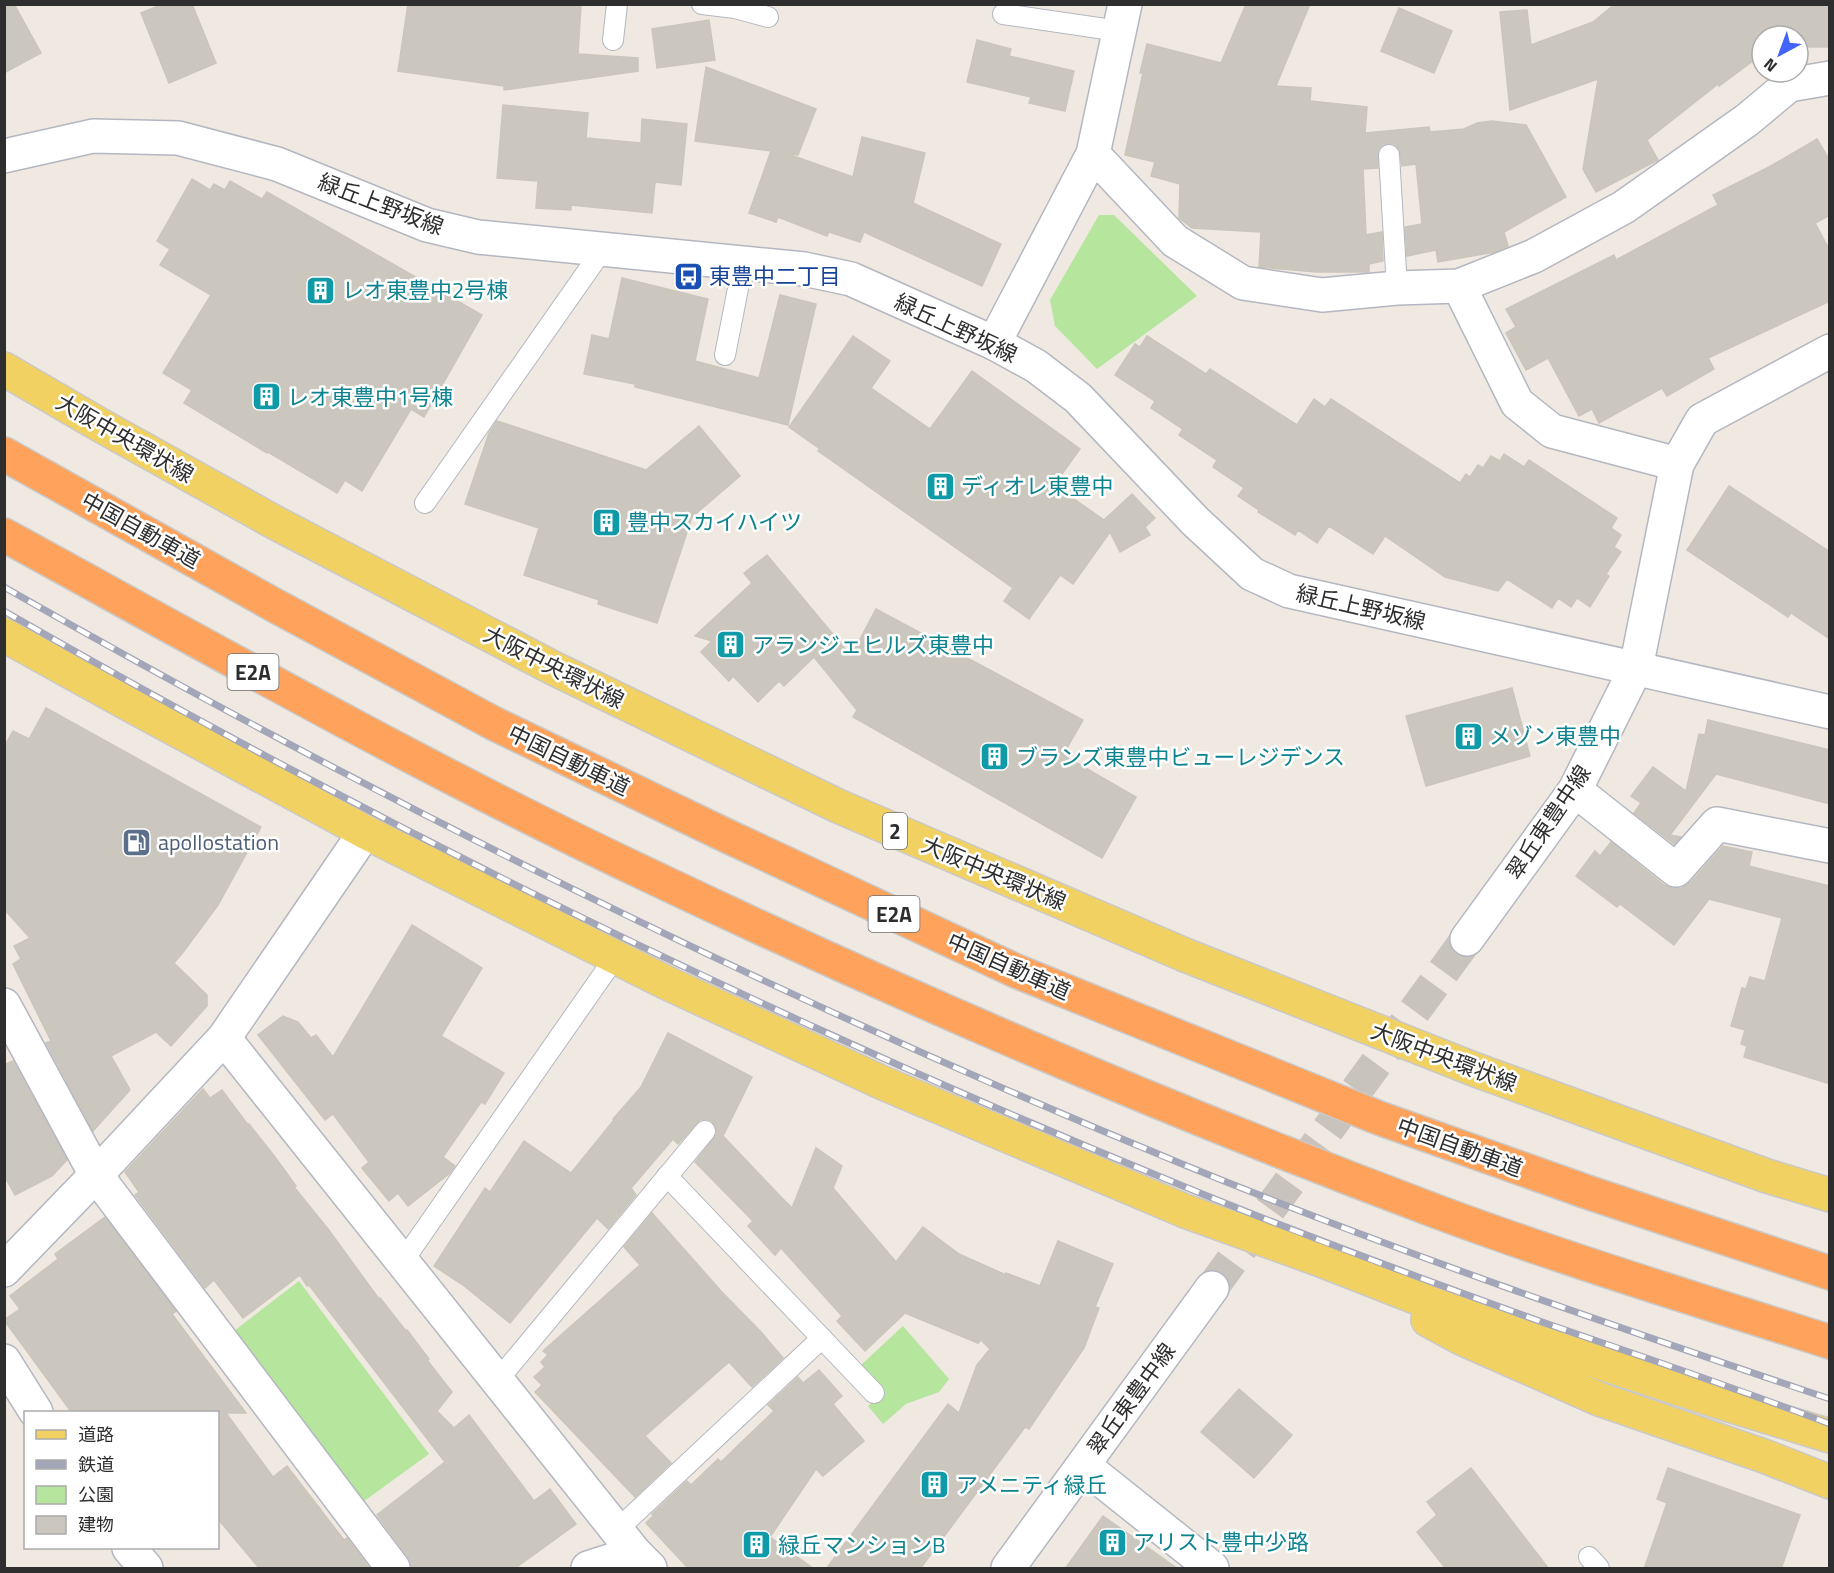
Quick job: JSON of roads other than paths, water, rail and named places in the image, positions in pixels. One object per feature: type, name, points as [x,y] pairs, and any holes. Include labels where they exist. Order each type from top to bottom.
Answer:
[{"type":"highway","name":"中国自動車道","points":[[4,454],[284,611],[493,723],[1016,971],[1379,1118],[1590,1193],[1830,1273]]},
{"type":"highway","name":"E2A","points":[[4,535],[381,740],[630,867],[1035,1051],[1236,1134],[1440,1213],[1582,1263],[1830,1342]]},
{"type":"main road","name":"大阪中央環状線","points":[[4,369],[274,522],[514,648],[838,806],[1185,955],[1476,1070],[1767,1176],[1830,1195]]},
{"type":"main road","points":[[4,635],[134,708],[365,832],[675,987],[957,1115],[1185,1211],[1318,1259],[1432,1304],[1541,1343],[1796,1427],[1830,1436]]},
{"type":"main road","points":[[1318,1259],[1461,1338],[1599,1399],[1753,1452],[1830,1482]]},
{"type":"street","points":[[994,343],[1093,154],[1122,18]]},
{"type":"street","points":[[1093,154],[1175,241],[1243,283],[1322,295],[1397,288],[1459,286],[1534,256],[1624,207],[1747,120],[1789,84],[1830,78]]},
{"type":"street","name":"緑丘上野坂線","points":[[4,156],[93,136],[178,138],[277,164],[427,225],[478,237],[804,269],[850,279],[994,343],[1036,366],[1078,398],[1195,521],[1252,574],[1289,591],[1830,712]]},
{"type":"street","points":[[1459,286],[1517,403],[1552,430],[1677,464]]},
{"type":"street","name":"翠丘東豊中線","points":[[1467,939],[1575,790],[1636,668],[1677,464],[1702,420],[1830,351]]},
{"type":"street","points":[[1575,790],[1676,870],[1716,824],[1830,846]]},
{"type":"street","points":[[4,1270],[224,1038],[365,832]]},
{"type":"street","points":[[4,1005],[96,1175],[393,1569]]},
{"type":"street","points":[[224,1038],[634,1550],[588,1569]]},
{"type":"street","name":"翠丘東豊中線","points":[[1008,1569],[1212,1288]]},
{"type":"street","points":[[4,1361],[35,1411]]},
{"type":"street","points":[[1084,1466],[1212,1569]]},
{"type":"street","points":[[130,1549],[146,1569]]},
{"type":"lane","points":[[613,40],[617,4]]},
{"type":"lane","points":[[702,4],[735,6],[768,17]]},
{"type":"lane","points":[[1003,14],[1122,18]]},
{"type":"lane","points":[[1389,155],[1397,288]]},
{"type":"lane","points":[[425,503],[603,249]]},
{"type":"lane","points":[[725,356],[743,263]]},
{"type":"lane","points":[[403,1261],[616,957]]},
{"type":"lane","points":[[497,1380],[705,1131]]},
{"type":"lane","points":[[667,1176],[874,1393]]},
{"type":"lane","points":[[634,1550],[822,1338]]},
{"type":"tunnel","points":[[1212,1288],[1467,939]]},
{"type":"railway","points":[[4,587],[148,668],[439,822],[586,896],[884,1036],[1035,1102],[1266,1198],[1587,1316],[1830,1399]]},
{"type":"railway","points":[[4,611],[290,769],[435,844],[729,988],[878,1056],[1178,1184],[1315,1238],[1830,1424]]},
{"type":"place","name":"東豊中二丁目","points":[[688,276]]},
{"type":"place","name":"レオ東豊中2号棟","points":[[321,290]]},
{"type":"place","name":"レオ東豊中1号棟","points":[[266,397]]},
{"type":"place","name":"ディオレ東豊中","points":[[940,486]]},
{"type":"place","name":"豊中スカイハイツ","points":[[606,522]]},
{"type":"place","name":"アランジェヒルズ東豊中","points":[[731,645]]},
{"type":"place","name":"メゾン東豊中","points":[[1468,736]]},
{"type":"place","name":"ブランズ東豊中ビューレジデンス","points":[[995,757]]},
{"type":"place","name":"apollostation","points":[[137,842]]},
{"type":"place","name":"アメニティ緑丘","points":[[935,1485]]},
{"type":"place","name":"アリスト豊中少路","points":[[1112,1542]]},
{"type":"place","name":"緑丘マンションB","points":[[757,1545]]}]
